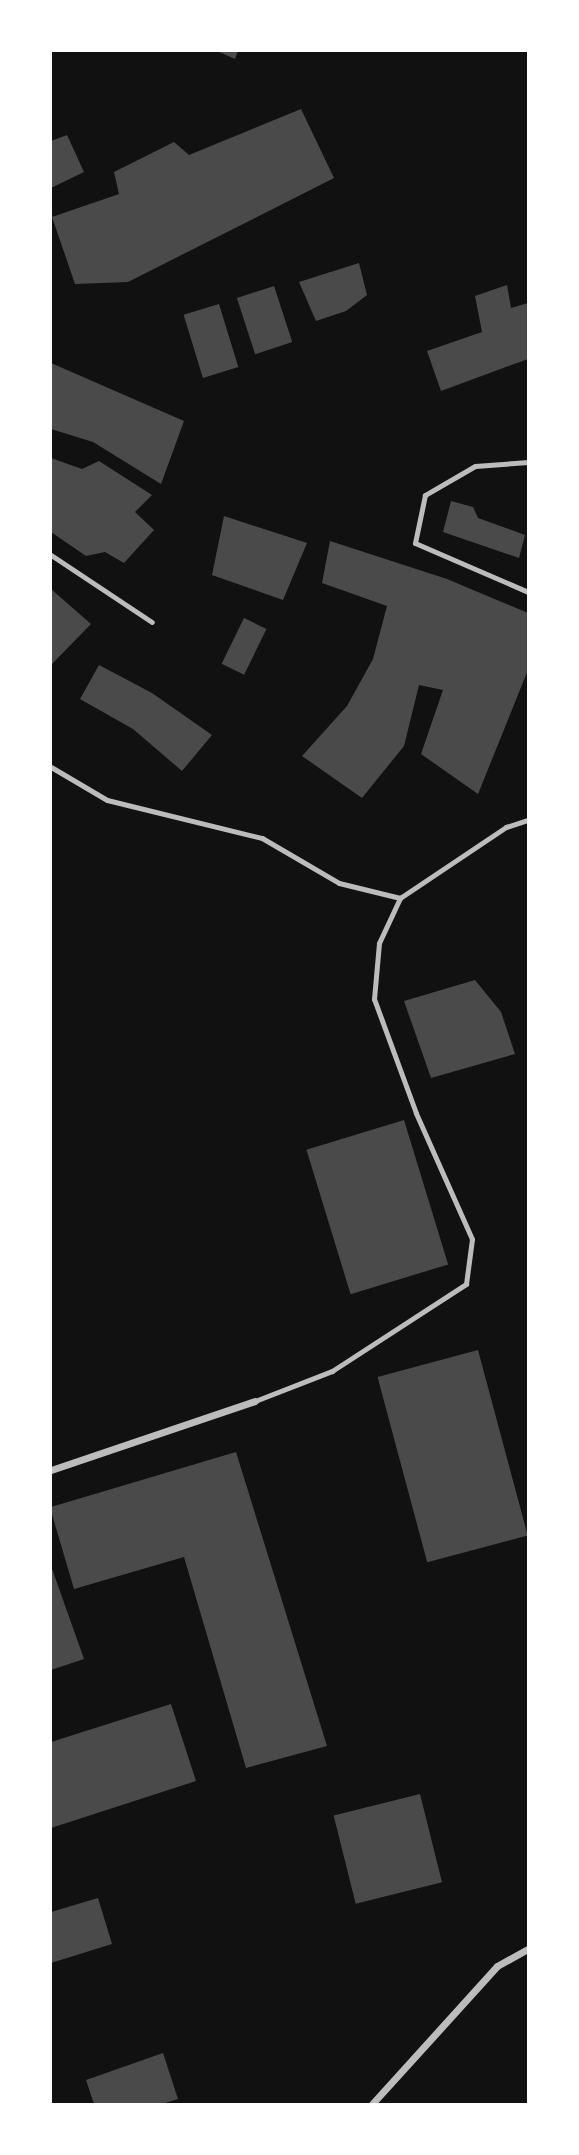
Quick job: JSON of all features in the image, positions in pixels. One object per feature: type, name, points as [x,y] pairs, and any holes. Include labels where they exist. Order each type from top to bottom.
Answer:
[{"type":"street","points":[[51,1470],[255,1401]]},
{"type":"street","points":[[372,2104],[497,1966],[528,1949]]},
{"type":"lane","points":[[528,462],[475,466],[425,495],[415,543],[528,592]]},
{"type":"lane","points":[[51,555],[152,622]]},
{"type":"lane","points":[[51,767],[107,800],[262,838],[339,883],[400,898]]},
{"type":"lane","points":[[255,1401],[332,1371],[466,1284],[472,1239],[416,1113],[374,999],[379,943],[400,898],[506,827],[528,820]]},
{"type":"building","points":[[217,51],[238,51],[235,59]]},
{"type":"building","points":[[301,109],[334,178],[128,282],[75,284],[52,217],[119,194],[114,172],[174,142],[189,155]]},
{"type":"building","points":[[67,135],[84,172],[51,188],[51,141]]},
{"type":"building","points":[[359,263],[367,295],[346,311],[316,321],[299,282]]},
{"type":"building","points":[[507,285],[511,308],[528,303],[528,359],[441,391],[427,351],[482,332],[475,296]]},
{"type":"building","points":[[274,286],[292,342],[255,354],[237,298]]},
{"type":"building","points":[[219,304],[238,367],[203,378],[184,315]]},
{"type":"building","points":[[51,363],[184,421],[161,484],[93,442],[51,429]]},
{"type":"building","points":[[51,458],[82,469],[99,461],[152,495],[135,512],[154,530],[124,563],[105,552],[86,556],[51,532]]},
{"type":"building","points":[[451,501],[473,507],[478,518],[525,535],[519,558],[443,532]]},
{"type":"building","points":[[224,516],[307,543],[283,600],[212,575]]},
{"type":"building","points":[[330,541],[447,579],[528,613],[528,670],[478,794],[421,754],[443,690],[419,685],[404,746],[362,798],[302,756],[347,706],[373,659],[387,606],[322,583]]},
{"type":"building","points":[[51,589],[91,624],[51,665]]},
{"type":"building","points":[[244,618],[266,629],[244,675],[222,664]]},
{"type":"building","points":[[99,665],[152,693],[212,735],[182,771],[133,729],[80,699]]},
{"type":"building","points":[[475,980],[501,1012],[515,1054],[431,1078],[404,1001]]},
{"type":"building","points":[[404,1120],[448,1264],[351,1294],[306,1150]]},
{"type":"building","points":[[478,1350],[528,1535],[427,1562],[378,1377]]},
{"type":"building","points":[[236,1452],[327,1746],[246,1768],[184,1557],[74,1589],[51,1511],[51,1507]]},
{"type":"building","points":[[51,1566],[84,1659],[51,1670]]},
{"type":"building","points":[[171,1704],[196,1781],[51,1828],[51,1742]]},
{"type":"building","points":[[420,1794],[442,1882],[356,1904],[334,1816]]},
{"type":"building","points":[[98,1898],[112,1944],[51,1963],[51,1912]]},
{"type":"building","points":[[163,2053],[178,2099],[162,2104],[94,2104],[86,2080]]}]
